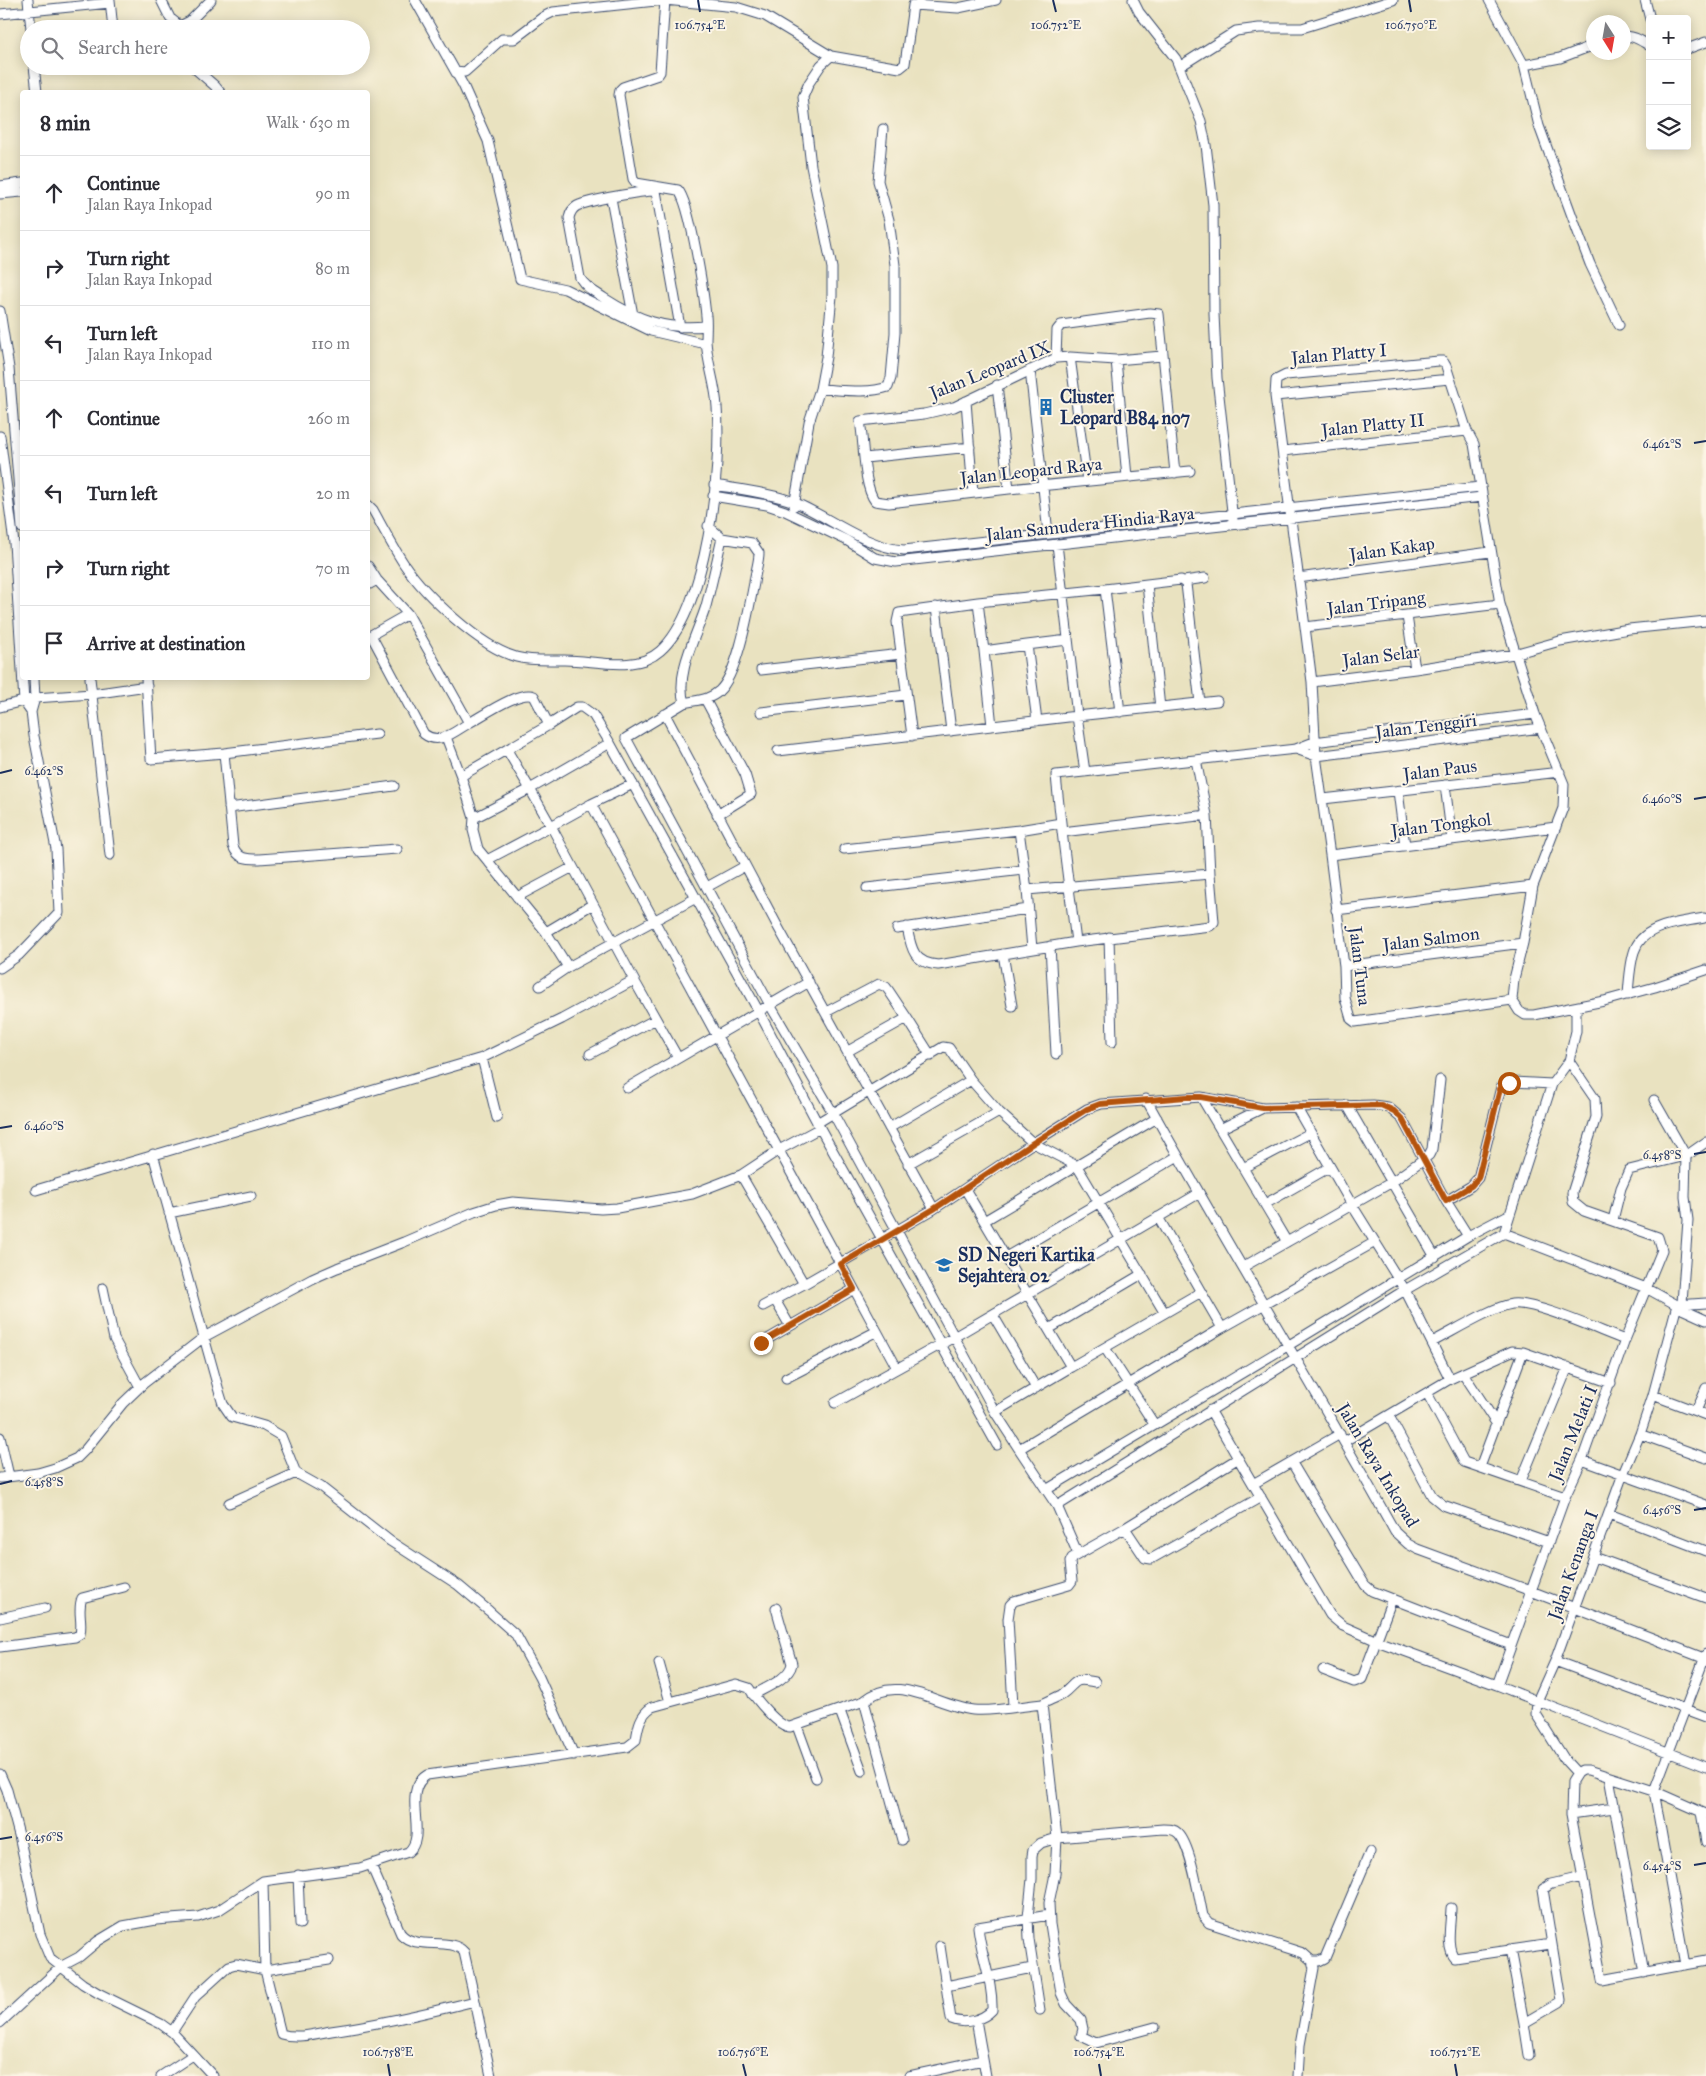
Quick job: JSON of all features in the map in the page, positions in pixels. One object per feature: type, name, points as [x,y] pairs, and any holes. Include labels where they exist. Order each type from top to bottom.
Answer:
[{"type":"street","points":[[28,0],[30,20]]},
{"type":"street","points":[[161,0],[172,20]]},
{"type":"street","points":[[191,20],[210,0]]},
{"type":"street","points":[[415,0],[455,71],[488,141],[520,279],[566,289],[651,331],[706,344]]},
{"type":"street","points":[[455,71],[465,72],[502,39],[514,39],[543,17],[553,12],[665,0],[736,7],[764,16],[830,56],[903,67],[913,2],[958,8],[996,0]]},
{"type":"street","points":[[370,507],[414,578],[458,621],[494,647],[516,657],[538,660],[588,660],[631,664],[643,661],[660,651],[677,631],[692,596],[702,564],[714,496],[718,433],[715,383],[706,344],[700,272],[682,196],[678,190],[636,183],[633,179],[619,95],[623,87],[658,75],[660,72],[665,0]]},
{"type":"street","points":[[1133,0],[1139,12],[1176,60],[1201,121],[1210,164],[1213,205],[1214,314],[1217,378],[1234,525]]},
{"type":"street","points":[[1179,67],[1236,32],[1259,28],[1302,28],[1393,0]]},
{"type":"street","points":[[1489,0],[1524,65],[1539,126],[1590,264],[1619,325]]},
{"type":"street","points":[[1645,0],[1649,15]]},
{"type":"street","points":[[0,14],[110,2],[112,20]]},
{"type":"street","points":[[1631,36],[1646,41]]},
{"type":"street","points":[[1691,48],[1706,42]]},
{"type":"street","points":[[1524,65],[1548,61],[1586,48]]},
{"type":"street","points":[[791,514],[795,502],[809,422],[820,390],[826,357],[830,320],[832,268],[811,166],[804,97],[809,84],[830,56]]},
{"type":"street","points":[[35,75],[37,90]]},
{"type":"street","points":[[202,75],[218,90]]},
{"type":"street","points":[[820,390],[880,390],[888,387],[891,378],[895,333],[894,265],[889,220],[878,181],[883,129]]},
{"type":"street","points":[[0,186],[20,183]]},
{"type":"street","points":[[680,327],[656,191],[611,198],[577,206],[570,212],[569,218],[580,278],[584,286],[647,322],[680,327],[706,326]]},
{"type":"street","points":[[0,194],[20,192]]},
{"type":"street","points":[[611,198],[632,315]]},
{"type":"street","points":[[0,311],[4,376],[20,512]]},
{"type":"street","points":[[1056,358],[1057,330],[1061,325],[1150,313],[1159,314],[1175,473]]},
{"type":"street","name":"Jalan Leopard IX","points":[[865,458],[860,421],[934,412],[966,401],[1056,358],[1116,360],[1162,356]]},
{"type":"street","points":[[1070,357],[1087,481]]},
{"type":"street","points":[[1116,360],[1127,477]]},
{"type":"street","name":"Jalan Platty I","points":[[1275,396],[1276,380],[1286,375],[1444,361],[1467,431],[1474,444],[1490,552],[1500,604],[1534,714],[1560,772],[1565,795],[1556,827],[1533,886],[1523,943],[1514,978],[1512,1000]]},
{"type":"street","points":[[1030,370],[1048,534]]},
{"type":"street","points":[[1298,578],[1275,396],[1450,379]]},
{"type":"street","points":[[998,385],[1010,489]]},
{"type":"street","points":[[966,401],[973,493]]},
{"type":"street","name":"Jalan Platty II","points":[[1283,452],[1467,431]]},
{"type":"street","points":[[0,436],[13,531],[18,542],[20,595]]},
{"type":"street","points":[[865,458],[970,447]]},
{"type":"street","name":"Jalan Leopard Raya","points":[[865,458],[871,496],[874,501],[890,503],[1190,471]]},
{"type":"street","name":"Jalan Samudera Hindia Raya","points":[[714,485],[795,502],[872,542],[904,550],[1480,487]]},
{"type":"street","name":"Jalan Samudera Hindia Raya","points":[[714,496],[767,505],[846,540],[875,558],[896,562],[1482,497]]},
{"type":"street","points":[[1213,516],[1215,527]]},
{"type":"street","points":[[708,526],[722,538],[752,543],[758,548],[759,558],[743,639],[727,681],[714,696],[684,702],[626,738],[770,1004],[832,1114],[941,1345],[997,1445]]},
{"type":"street","points":[[13,531],[20,529]]},
{"type":"street","points":[[1014,537],[1016,549]]},
{"type":"street","points":[[684,702],[680,691],[687,661],[706,605],[722,538]]},
{"type":"street","points":[[1057,544],[1085,772]]},
{"type":"street","name":"Jalan Kakap","points":[[1298,578],[1490,552]]},
{"type":"street","points":[[370,569],[377,580],[408,614],[469,723]]},
{"type":"street","points":[[912,736],[897,622],[899,613],[978,602],[1205,578]]},
{"type":"street","name":"Jalan Tripang","points":[[1298,578],[1305,627],[1500,604]]},
{"type":"street","points":[[370,584],[377,580]]},
{"type":"street","points":[[1184,581],[1200,703]]},
{"type":"street","points":[[1147,584],[1160,708]]},
{"type":"street","points":[[1105,589],[1120,712]]},
{"type":"street","points":[[978,602],[992,726]]},
{"type":"street","points":[[936,608],[951,731]]},
{"type":"street","points":[[370,635],[408,614]]},
{"type":"street","points":[[1407,616],[1415,669]]},
{"type":"street","name":"Jalan Selar","points":[[1312,682],[1514,654],[1560,641],[1603,633],[1706,621]]},
{"type":"street","points":[[1305,627],[1312,682],[1314,742]]},
{"type":"street","points":[[370,638],[424,734],[431,738],[437,740],[446,737],[516,698],[527,694],[534,696],[549,724]]},
{"type":"street","points":[[984,651],[1068,640]]},
{"type":"street","points":[[1028,645],[1037,721]]},
{"type":"street","points":[[761,670],[901,654]]},
{"type":"street","points":[[23,680],[24,702],[31,712]]},
{"type":"street","points":[[0,968],[19,955],[59,913],[56,849],[31,712],[35,698],[34,680]]},
{"type":"street","points":[[90,680],[110,855]]},
{"type":"street","points":[[0,707],[35,698],[92,694],[146,682],[151,759],[224,753],[377,734]]},
{"type":"street","points":[[761,712],[906,695]]},
{"type":"street","points":[[704,699],[745,774],[751,794],[717,815]]},
{"type":"street","points":[[778,751],[1217,701]]},
{"type":"street","points":[[461,776],[577,708],[582,707],[593,715],[759,1012],[819,1124],[954,1337],[995,1412],[1057,1506],[1078,1554]]},
{"type":"street","points":[[665,714],[717,815],[934,1209]]},
{"type":"street","name":"Jalan Tenggiri","points":[[1296,749],[1314,742],[1534,714]]},
{"type":"street","name":"Jalan Tenggiri","points":[[1316,756],[1541,728]]},
{"type":"street","points":[[446,737],[474,818],[473,830],[478,849],[546,932],[568,967]]},
{"type":"street","name":"Jalan Tuna","points":[[1314,742],[1344,966],[1347,1008],[1351,1019],[1355,1022],[1512,1000]]},
{"type":"street","points":[[474,818],[530,789],[610,743]]},
{"type":"street","points":[[1076,942],[1056,775],[1296,749],[1316,756]]},
{"type":"street","points":[[507,750],[551,826],[613,943],[678,1058]]},
{"type":"street","points":[[224,753],[233,846],[236,853],[246,859],[300,857],[397,849]]},
{"type":"street","points":[[907,927],[913,951],[922,962],[938,965],[1109,937],[1213,925],[1207,815],[1196,760]]},
{"type":"street","name":"Jalan Paus","points":[[1323,800],[1560,772]]},
{"type":"street","points":[[487,860],[591,804],[633,784]]},
{"type":"street","points":[[1445,785],[1452,840]]},
{"type":"street","points":[[229,808],[394,786]]},
{"type":"street","points":[[1398,791],[1406,846]]},
{"type":"street","points":[[591,804],[897,1368]]},
{"type":"street","points":[[844,849],[1019,830],[1207,815]]},
{"type":"street","name":"Jalan Tongkol","points":[[1330,855],[1556,827]]},
{"type":"street","points":[[1019,830],[1032,949]]},
{"type":"street","points":[[708,887],[745,866]]},
{"type":"street","points":[[517,897],[573,867]]},
{"type":"street","points":[[867,888],[1023,870]]},
{"type":"street","points":[[1027,890],[1210,874]]},
{"type":"street","points":[[1336,910],[1533,886]]},
{"type":"street","points":[[540,986],[568,967],[696,898]]},
{"type":"street","points":[[546,932],[593,904]]},
{"type":"street","points":[[897,929],[1028,908]]},
{"type":"street","points":[[1628,994],[1633,953],[1642,936],[1655,929],[1704,918]]},
{"type":"street","points":[[1109,937],[1112,1042]]},
{"type":"street","name":"Jalan Salmon","points":[[1344,966],[1523,943]]},
{"type":"street","points":[[1050,946],[1056,1054]]},
{"type":"street","points":[[1003,954],[1012,1006]]},
{"type":"street","points":[[1512,1000],[1519,1011],[1525,1015],[1576,1007],[1628,994],[1706,970]]},
{"type":"street","points":[[36,1190],[482,1058],[562,1019],[634,980]]},
{"type":"street","points":[[627,1088],[809,982]]},
{"type":"street","points":[[826,1012],[879,984],[886,987],[889,991],[931,1056]]},
{"type":"street","points":[[1057,1506],[1210,1410],[1297,1359],[1405,1290],[1504,1232],[1552,1084],[1569,1061],[1576,1031],[1576,1007]]},
{"type":"street","points":[[848,1051],[907,1018]]},
{"type":"street","points":[[590,1054],[656,1019]]},
{"type":"street","points":[[0,1438],[4,1477],[38,1473],[55,1468],[77,1458],[122,1403],[204,1337],[312,1279],[496,1205],[513,1202],[601,1209],[627,1207],[692,1194],[741,1175],[832,1114],[931,1056],[943,1047],[949,1048],[971,1080],[999,1112],[1033,1143],[1077,1166],[1164,1312]]},
{"type":"street","points":[[482,1058],[497,1118]]},
{"type":"street","points":[[1569,1061],[1595,1099],[1596,1106],[1596,1116],[1572,1194],[1573,1202],[1584,1211],[1658,1237],[1662,1250],[1646,1288]]},
{"type":"street","points":[[889,1128],[971,1080]]},
{"type":"street","points":[[1243,1268],[1392,1182],[1424,1159],[1432,1148],[1440,1080]]},
{"type":"street","points":[[1446,1201],[1471,1186],[1478,1178],[1501,1087],[1514,1082],[1552,1084]]},
{"type":"street","points":[[764,1306],[841,1264],[934,1209],[1033,1143],[1095,1106],[1146,1099],[1201,1097],[1263,1108],[1381,1105],[1394,1111],[1406,1127],[1446,1201],[1468,1236]]},
{"type":"street","points":[[1201,1097],[1287,1242]]},
{"type":"street","name":"Jalan Raya Inkopad","points":[[1146,1099],[1198,1194],[1265,1303],[1395,1532],[1401,1539],[1417,1550],[1706,1657]]},
{"type":"street","points":[[1654,1100],[1686,1156],[1685,1197],[1688,1220],[1679,1304]]},
{"type":"street","points":[[1346,1105],[1434,1257]]},
{"type":"street","points":[[1296,1107],[1396,1279],[1405,1290],[1450,1379]]},
{"type":"street","points":[[1220,1129],[1263,1108]]},
{"type":"street","points":[[908,1164],[999,1112]]},
{"type":"street","points":[[984,1221],[1156,1118]]},
{"type":"street","points":[[1243,1168],[1310,1133]]},
{"type":"street","points":[[1613,1220],[1621,1188],[1630,1170],[1686,1156],[1706,1142]]},
{"type":"street","points":[[153,1154],[223,1404],[227,1412],[232,1417],[264,1426],[280,1436],[296,1473],[321,1487],[390,1541],[458,1585],[490,1610],[516,1635],[543,1684],[574,1755]]},
{"type":"street","points":[[1006,1257],[1178,1156]]},
{"type":"street","points":[[1265,1204],[1330,1167]]},
{"type":"street","points":[[741,1175],[804,1284]]},
{"type":"street","points":[[965,1189],[1071,1367]]},
{"type":"street","points":[[835,1403],[941,1345],[1198,1194]]},
{"type":"street","points":[[169,1213],[251,1196]]},
{"type":"street","points":[[1046,1490],[1468,1236],[1510,1214]]},
{"type":"street","points":[[1158,1217],[1222,1328]]},
{"type":"street","points":[[1504,1232],[1646,1288],[1679,1304],[1684,1310],[1706,1320]]},
{"type":"street","points":[[1019,1449],[1222,1328],[1375,1242]]},
{"type":"street","points":[[1049,1329],[1142,1274]]},
{"type":"street","points":[[103,1288],[114,1339],[140,1387]]},
{"type":"street","name":"Jalan Melati I","points":[[1497,1685],[1548,1542],[1565,1497],[1582,1460],[1625,1340],[1646,1288]]},
{"type":"street","points":[[761,1343],[854,1289]]},
{"type":"street","points":[[995,1412],[1201,1292]]},
{"type":"street","points":[[775,1300],[790,1326]]},
{"type":"street","points":[[1679,1304],[1706,1303]]},
{"type":"street","points":[[1432,1342],[1502,1306],[1519,1304],[1540,1308],[1625,1340]]},
{"type":"street","name":"Jalan Kenanga I","points":[[1537,1701],[1555,1661],[1623,1474],[1640,1434],[1679,1304]]},
{"type":"street","points":[[993,1315],[1036,1388]]},
{"type":"street","points":[[786,1378],[877,1331]]},
{"type":"street","points":[[1105,1348],[1154,1424]]},
{"type":"street","points":[[1253,1484],[1389,1416],[1450,1379],[1508,1352],[1523,1352],[1611,1383]]},
{"type":"street","points":[[1480,1466],[1523,1352]]},
{"type":"street","points":[[1520,1481],[1568,1367]]},
{"type":"street","points":[[1464,1373],[1496,1423]]},
{"type":"street","points":[[1696,1411],[1706,1388]]},
{"type":"street","points":[[1427,1393],[1464,1462],[1565,1497]]},
{"type":"street","points":[[1653,1395],[1706,1415]]},
{"type":"street","points":[[1210,1410],[1330,1615],[1343,1626],[1377,1641],[1497,1685],[1706,1767]]},
{"type":"street","name":"Jalan Raya Inkopad","points":[[1389,1416],[1432,1496],[1436,1500],[1443,1505],[1548,1542]]},
{"type":"street","points":[[1640,1434],[1706,1458]]},
{"type":"street","points":[[1013,1706],[1008,1619],[1010,1605],[1019,1598],[1069,1585],[1072,1581],[1070,1562],[1078,1554],[1125,1528],[1238,1458]]},
{"type":"street","points":[[1582,1460],[1706,1505]]},
{"type":"street","points":[[1292,1463],[1365,1585],[1372,1591],[1511,1645]]},
{"type":"street","points":[[229,1503],[296,1473]]},
{"type":"street","points":[[1125,1528],[1145,1558],[1151,1559],[1261,1497]]},
{"type":"street","points":[[1609,1514],[1706,1551]]},
{"type":"street","points":[[1594,1556],[1706,1598]]},
{"type":"street","points":[[0,1647],[75,1637],[80,1634],[81,1629],[79,1611],[82,1598],[124,1587]]},
{"type":"street","points":[[1323,1670],[1354,1682],[1360,1682],[1392,1599]]},
{"type":"street","points":[[0,1618],[45,1608]]},
{"type":"street","points":[[753,1695],[784,1677],[791,1670],[792,1664],[776,1608]]},
{"type":"street","points":[[1685,1965],[1654,1791],[1706,1657]]},
{"type":"street","points":[[1555,1661],[1706,1718]]},
{"type":"street","points":[[659,1663],[670,1702]]},
{"type":"street","points":[[0,2023],[62,1966],[79,1956],[106,1935],[123,1926],[144,1921],[185,1919],[208,1914],[219,1910],[263,1881],[360,1868],[400,1856],[412,1849],[416,1840],[416,1789],[422,1778],[427,1775],[628,1747],[636,1740],[638,1725],[644,1712],[652,1707],[736,1684],[749,1688],[753,1695],[786,1727],[796,1726],[840,1711],[864,1701],[874,1693],[886,1689],[916,1692],[964,1709],[977,1710],[1042,1704],[1060,1695],[1073,1682],[1080,1680],[1096,1682]]},
{"type":"street","points":[[864,1701],[902,1840]]},
{"type":"street","points":[[1537,1701],[1536,1714],[1565,1760],[1577,1773]]},
{"type":"street","points":[[1042,1704],[1057,1838],[1055,1874],[1049,1903],[1049,1915],[1061,1993],[1066,2004],[1081,2020],[1083,2029],[1081,2036],[1096,2043],[1155,2027]]},
{"type":"street","points":[[840,1711],[862,1771]]},
{"type":"street","points":[[796,1726],[816,1778]]},
{"type":"street","points":[[1706,1842],[1703,1813],[1654,1791],[1588,1770],[1582,1770],[1577,1773],[1571,1786],[1571,1814],[1602,1980],[1706,1961]]},
{"type":"street","points":[[0,1774],[3,1792],[28,1869],[40,1934],[50,1958],[83,1984],[130,2010],[149,2017],[172,2032],[213,2076]]},
{"type":"street","points":[[1609,1778],[1644,1973]]},
{"type":"street","points":[[1571,1814],[1614,1808]]},
{"type":"street","points":[[1040,2010],[1032,1968],[1028,1917],[1033,1850],[1041,1843],[1057,1838],[1163,1829],[1176,1831],[1180,1834],[1189,1855],[1203,1916],[1208,1924],[1303,1953],[1312,1961],[1319,1961],[1325,1958],[1370,1852]]},
{"type":"street","points":[[372,1865],[405,1938],[413,1942],[455,1946],[464,1952],[491,2076]]},
{"type":"street","points":[[298,1875],[300,1924]]},
{"type":"street","points":[[1524,2023],[1561,2000],[1543,1889],[1551,1884],[1582,1877]]},
{"type":"street","points":[[263,1881],[265,1970],[281,2034],[288,2036],[372,2025],[475,2001]]},
{"type":"street","points":[[1451,1908],[1450,1947],[1455,1958],[1551,1944]]},
{"type":"street","points":[[940,1946],[951,2019],[957,2022],[976,2020],[992,2010],[989,1977],[978,1927],[1028,1917],[1049,1915]]},
{"type":"street","points":[[1510,1949],[1529,2054]]},
{"type":"street","points":[[172,2032],[194,1996],[228,1966],[236,1964],[265,1970],[329,1960]]},
{"type":"street","points":[[1298,2076],[1300,2045],[1313,1976],[1312,1961]]},
{"type":"street","points":[[946,1986],[1032,1968]]},
{"type":"street","points":[[976,2020],[986,2076]]},
{"type":"street","points":[[161,2076],[193,2055]]},
{"type":"street","points":[[909,2076],[983,2060]]},
{"type":"place","name":"Cluster Leopard B84 no7","points":[[1046,407]]},
{"type":"place","name":"SD Negeri Kartika Sejahtera 02","points":[[944,1265]]},
{"type":"route","points":[[761,1343],[854,1289],[841,1264],[934,1209],[1087,1109],[1100,1104],[1146,1099],[1201,1097],[1263,1108],[1381,1105],[1394,1111],[1402,1119],[1446,1201],[1471,1186],[1478,1178],[1500,1089],[1509,1083]]}]
